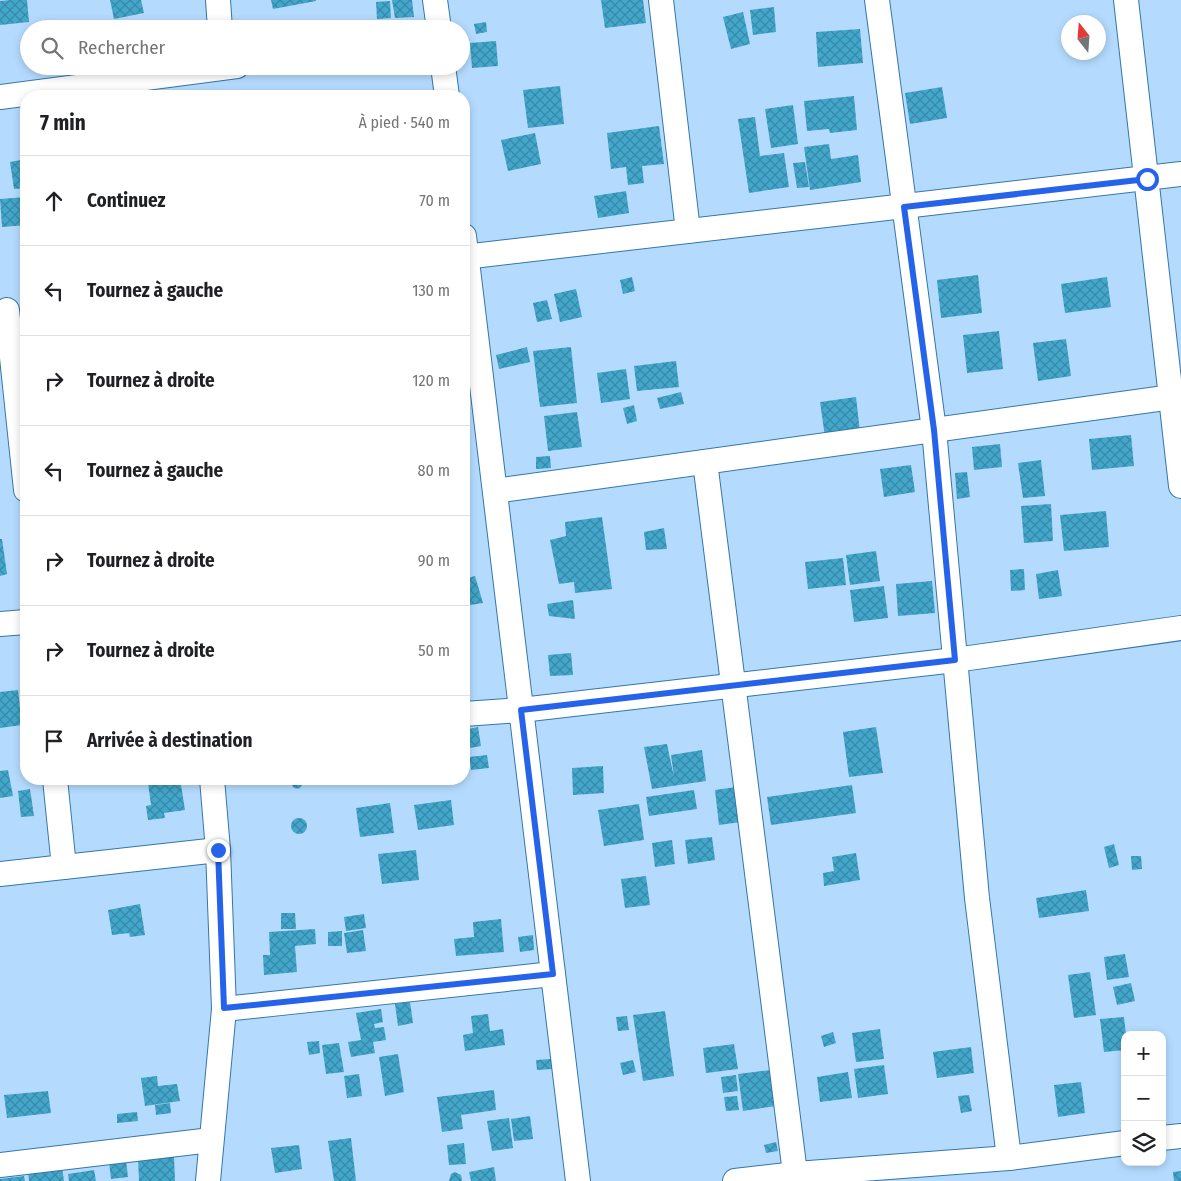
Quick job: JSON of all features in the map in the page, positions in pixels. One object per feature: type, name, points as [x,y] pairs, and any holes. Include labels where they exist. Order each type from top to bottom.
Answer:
[{"type":"street","points":[[218,0],[219,20]]},
{"type":"street","points":[[436,0],[438,20]]},
{"type":"street","points":[[661,0],[688,231]]},
{"type":"street","points":[[876,0],[934,430],[977,898],[1009,1158]]},
{"type":"street","points":[[1126,0],[1181,486]]},
{"type":"street","points":[[53,90],[167,75]]},
{"type":"street","points":[[445,75],[446,90]]},
{"type":"street","points":[[0,97],[20,94]]},
{"type":"street","points":[[470,250],[688,231],[1181,174]]},
{"type":"street","points":[[470,290],[578,1181]]},
{"type":"street","points":[[11,309],[20,418]]},
{"type":"street","points":[[495,491],[1172,397]]},
{"type":"street","points":[[705,462],[796,1178]]},
{"type":"street","points":[[0,624],[20,622]]},
{"type":"street","points":[[470,714],[521,710],[955,660],[1181,628]]},
{"type":"street","points":[[56,785],[64,867]]},
{"type":"street","points":[[208,1181],[224,1008],[218,850],[213,785]]},
{"type":"street","points":[[0,874],[218,850]]},
{"type":"street","points":[[224,1008],[553,974]]},
{"type":"street","points":[[1166,1138],[1181,1136]]},
{"type":"street","points":[[0,1165],[211,1140]]},
{"type":"street","points":[[735,1181],[796,1178],[1009,1158],[1121,1144]]},
{"type":"building","points":[[27,0],[29,20],[20,20],[20,23],[0,25],[0,1]]},
{"type":"building","points":[[110,0],[141,0],[144,13],[114,19]]},
{"type":"building","points":[[271,0],[316,0],[316,1],[273,9]]},
{"type":"building","points":[[392,0],[412,0],[414,17],[395,18]]},
{"type":"building","points":[[601,0],[643,0],[646,23],[605,28]]},
{"type":"building","points":[[390,1],[391,18],[377,19],[376,2]]},
{"type":"building","points":[[774,7],[776,32],[753,35],[750,10]]},
{"type":"building","points":[[743,12],[750,44],[731,49],[723,17]]},
{"type":"building","points":[[486,22],[487,32],[476,34],[474,24]]},
{"type":"building","points":[[860,29],[863,63],[818,67],[816,32]]},
{"type":"building","points":[[496,41],[498,66],[472,68],[470,43]]},
{"type":"building","points":[[560,86],[564,124],[528,128],[523,90]]},
{"type":"building","points":[[942,87],[947,118],[910,124],[905,93]]},
{"type":"building","points":[[854,96],[857,130],[830,133],[829,129],[807,131],[804,101]]},
{"type":"building","points":[[793,105],[798,144],[771,148],[765,109]]},
{"type":"building","points":[[755,117],[760,156],[784,153],[789,187],[749,193],[738,119]]},
{"type":"building","points":[[659,126],[664,164],[642,166],[644,183],[628,185],[626,167],[611,169],[607,133]]},
{"type":"building","points":[[535,133],[541,164],[508,171],[501,140]]},
{"type":"building","points":[[829,144],[831,159],[858,155],[861,182],[810,190],[804,147]]},
{"type":"building","points":[[20,160],[20,188],[14,189],[10,162]]},
{"type":"building","points":[[805,162],[809,187],[797,188],[793,163]]},
{"type":"building","points":[[626,191],[629,213],[598,218],[594,196]]},
{"type":"building","points":[[20,197],[20,226],[2,227],[0,199]]},
{"type":"building","points":[[978,275],[982,313],[941,318],[937,280]]},
{"type":"building","points":[[632,277],[635,291],[623,294],[620,280]]},
{"type":"building","points":[[1107,277],[1111,307],[1065,313],[1061,284]]},
{"type":"building","points":[[576,289],[582,317],[560,322],[554,294]]},
{"type":"building","points":[[547,300],[552,319],[537,322],[533,303]]},
{"type":"building","points":[[999,331],[1003,369],[967,373],[963,335]]},
{"type":"building","points":[[1066,339],[1071,376],[1038,381],[1033,343]]},
{"type":"building","points":[[527,347],[530,362],[499,369],[496,355]]},
{"type":"building","points":[[571,347],[577,403],[540,407],[533,351]]},
{"type":"building","points":[[676,361],[679,387],[637,391],[634,366]]},
{"type":"building","points":[[626,369],[630,399],[601,403],[597,373]]},
{"type":"building","points":[[681,392],[684,404],[660,409],[657,398]]},
{"type":"building","points":[[856,397],[860,432],[825,437],[820,402]]},
{"type":"building","points":[[634,405],[637,421],[627,424],[623,408]]},
{"type":"building","points":[[577,412],[582,447],[548,451],[544,416]]},
{"type":"building","points":[[1131,435],[1134,466],[1092,470],[1089,439]]},
{"type":"building","points":[[1000,444],[1002,467],[974,470],[972,447]]},
{"type":"building","points":[[550,456],[551,468],[536,469],[536,457]]},
{"type":"building","points":[[1041,460],[1045,496],[1023,498],[1018,463]]},
{"type":"building","points":[[911,465],[915,492],[884,497],[880,469]]},
{"type":"building","points":[[967,472],[970,497],[957,499],[955,473]]},
{"type":"building","points":[[1051,504],[1053,541],[1024,543],[1021,506]]},
{"type":"building","points":[[1106,511],[1109,547],[1064,551],[1060,515]]},
{"type":"building","points":[[602,517],[612,589],[575,593],[574,582],[559,584],[550,540],[566,536],[565,522]]},
{"type":"building","points":[[664,528],[667,549],[646,550],[644,532]]},
{"type":"building","points":[[0,539],[2,539],[7,574],[0,576]]},
{"type":"building","points":[[876,551],[880,581],[850,585],[846,555]]},
{"type":"building","points":[[843,558],[846,585],[808,589],[805,562]]},
{"type":"building","points":[[1024,569],[1025,590],[1011,591],[1010,570]]},
{"type":"building","points":[[1058,570],[1062,596],[1039,599],[1036,574]]},
{"type":"building","points":[[475,576],[483,603],[470,605],[470,577]]},
{"type":"building","points":[[932,581],[935,613],[898,616],[896,584]]},
{"type":"building","points":[[884,586],[888,618],[854,622],[850,590]]},
{"type":"building","points":[[573,600],[575,619],[549,616],[547,604]]},
{"type":"building","points":[[571,653],[573,675],[550,676],[548,655]]},
{"type":"building","points":[[18,690],[20,725],[0,728],[0,692]]},
{"type":"building","points":[[478,727],[481,746],[470,748],[470,729]]},
{"type":"building","points":[[876,727],[883,773],[849,777],[843,732]]},
{"type":"building","points":[[667,744],[674,777],[671,755],[702,750],[706,781],[652,789],[644,747]]},
{"type":"building","points":[[487,755],[489,768],[471,770],[470,757]]},
{"type":"building","points":[[603,766],[604,793],[573,795],[572,768]]},
{"type":"building","points":[[8,770],[13,796],[0,798],[0,771]]},
{"type":"building","points":[[148,785],[181,785],[185,810],[164,813],[165,818],[148,820],[146,806],[151,805]]},
{"type":"building","points":[[292,785],[302,785],[297,789]]},
{"type":"building","points":[[852,785],[856,813],[771,825],[767,797]]},
{"type":"building","points":[[736,787],[741,822],[719,825],[715,790]]},
{"type":"building","points":[[30,789],[34,816],[21,817],[18,791]]},
{"type":"building","points":[[694,790],[697,809],[649,816],[646,797]]},
{"type":"building","points":[[451,800],[454,825],[418,830],[414,805]]},
{"type":"building","points":[[390,803],[394,833],[360,837],[356,808]]},
{"type":"building","points":[[639,804],[644,840],[604,846],[598,810]]},
{"type":"building","points":[[296,818],[302,818],[307,823],[305,832],[296,834],[291,829],[291,823]]},
{"type":"building","points":[[712,837],[715,860],[688,864],[685,840]]},
{"type":"building","points":[[672,840],[675,864],[655,867],[652,843]]},
{"type":"building","points":[[1114,844],[1119,865],[1109,868],[1104,847]]},
{"type":"building","points":[[416,850],[419,880],[382,884],[378,854]]},
{"type":"building","points":[[856,853],[860,880],[824,886],[823,873],[834,871],[832,857]]},
{"type":"building","points":[[1131,856],[1141,856],[1142,869],[1132,870]]},
{"type":"building","points":[[646,876],[650,905],[625,908],[621,879]]},
{"type":"building","points":[[1086,890],[1089,911],[1039,918],[1036,898]]},
{"type":"building","points":[[140,904],[145,935],[130,937],[129,933],[112,935],[108,910]]},
{"type":"building","points":[[281,913],[295,913],[296,929],[281,929]]},
{"type":"building","points":[[364,914],[366,928],[346,931],[344,917]]},
{"type":"building","points":[[501,919],[504,952],[456,956],[454,939],[474,937],[473,922]]},
{"type":"building","points":[[315,929],[316,944],[295,946],[297,972],[264,975],[263,955],[270,955],[269,932]]},
{"type":"building","points":[[363,930],[366,951],[347,953],[344,933]]},
{"type":"building","points":[[342,931],[342,946],[328,946],[328,932]]},
{"type":"building","points":[[533,935],[534,950],[520,952],[518,937]]},
{"type":"building","points":[[1125,954],[1129,977],[1107,980],[1104,957]]},
{"type":"building","points":[[1090,972],[1096,1015],[1074,1018],[1068,975]]},
{"type":"building","points":[[1131,983],[1135,1001],[1117,1005],[1113,987]]},
{"type":"building","points":[[410,1002],[413,1023],[398,1026],[395,1004]]},
{"type":"building","points":[[381,1009],[383,1022],[374,1024],[375,1028],[384,1027],[386,1040],[373,1042],[375,1053],[351,1057],[348,1042],[361,1040],[356,1013]]},
{"type":"building","points":[[665,1011],[674,1076],[643,1081],[633,1015]]},
{"type":"building","points":[[488,1014],[490,1031],[503,1029],[505,1045],[465,1051],[463,1035],[473,1033],[471,1016]]},
{"type":"building","points":[[627,1016],[629,1030],[618,1031],[616,1017]]},
{"type":"building","points":[[1124,1017],[1126,1031],[1121,1031],[1121,1050],[1104,1052],[1100,1019]]},
{"type":"building","points":[[880,1029],[884,1059],[856,1062],[852,1033]]},
{"type":"building","points":[[833,1032],[836,1043],[824,1047],[821,1036]]},
{"type":"building","points":[[319,1041],[320,1053],[309,1055],[307,1042]]},
{"type":"building","points":[[339,1043],[344,1072],[326,1074],[322,1045]]},
{"type":"building","points":[[734,1044],[738,1069],[706,1073],[703,1048]]},
{"type":"building","points":[[971,1047],[974,1073],[937,1078],[933,1052]]},
{"type":"building","points":[[398,1054],[404,1092],[385,1096],[379,1057]]},
{"type":"building","points":[[551,1059],[552,1069],[537,1070],[536,1060]]},
{"type":"building","points":[[633,1060],[636,1072],[623,1075],[620,1063]]},
{"type":"building","points":[[884,1065],[888,1094],[858,1098],[854,1069]]},
{"type":"building","points":[[771,1070],[776,1106],[743,1111],[738,1074]]},
{"type":"building","points":[[848,1072],[852,1098],[820,1102],[817,1077]]},
{"type":"building","points":[[359,1074],[362,1096],[347,1098],[344,1076]]},
{"type":"building","points":[[736,1075],[738,1091],[723,1093],[721,1077]]},
{"type":"building","points":[[157,1076],[158,1086],[177,1084],[180,1101],[145,1106],[141,1078]]},
{"type":"building","points":[[1081,1082],[1085,1113],[1058,1117],[1054,1085]]},
{"type":"building","points":[[494,1090],[496,1110],[461,1115],[463,1129],[442,1132],[437,1097]]},
{"type":"building","points":[[48,1091],[51,1113],[7,1118],[4,1095]]},
{"type":"building","points":[[969,1095],[972,1111],[961,1113],[958,1096]]},
{"type":"building","points":[[737,1096],[739,1110],[726,1111],[724,1097]]},
{"type":"building","points":[[170,1103],[171,1113],[156,1115],[155,1105]]},
{"type":"building","points":[[137,1112],[138,1121],[117,1123],[117,1114]]},
{"type":"building","points":[[530,1116],[533,1139],[514,1141],[511,1119]]},
{"type":"building","points":[[509,1118],[513,1148],[492,1151],[487,1121]]},
{"type":"building","points":[[351,1138],[356,1181],[334,1181],[328,1141]]},
{"type":"building","points":[[776,1142],[778,1151],[766,1153],[764,1145]]},
{"type":"building","points":[[464,1143],[466,1164],[449,1165],[447,1145]]},
{"type":"building","points":[[299,1145],[302,1169],[275,1173],[271,1148]]},
{"type":"building","points":[[174,1156],[175,1181],[139,1181],[138,1158]]},
{"type":"building","points":[[126,1160],[128,1177],[111,1179],[109,1162]]},
{"type":"building","points":[[494,1167],[496,1181],[471,1181],[469,1172]]},
{"type":"building","points":[[62,1168],[64,1181],[29,1181],[28,1172]]},
{"type":"building","points":[[94,1170],[96,1181],[69,1181],[68,1174]]},
{"type":"building","points":[[1181,1171],[1181,1181],[1174,1181],[1173,1172]]},
{"type":"building","points":[[455,1172],[461,1175],[462,1181],[449,1181],[451,1174]]},
{"type":"building","points":[[24,1176],[25,1181],[0,1181],[0,1179]]},
{"type":"route","points":[[218,850],[224,1008],[553,974],[521,710],[955,660],[934,430],[904,207],[1147,179]]}]
